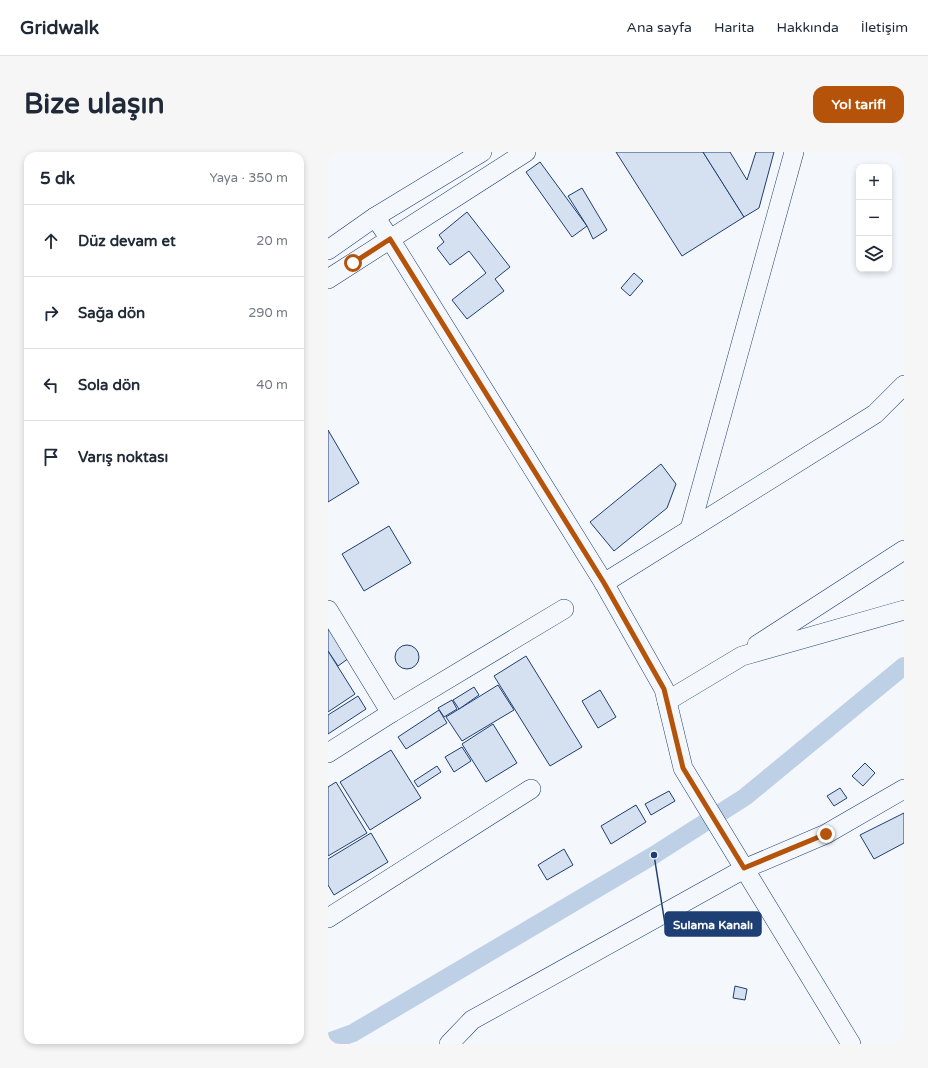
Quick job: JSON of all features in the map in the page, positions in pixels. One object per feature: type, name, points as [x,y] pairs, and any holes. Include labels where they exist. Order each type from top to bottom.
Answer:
[{"type":"street","points":[[328,250],[374,217],[482,152]]},
{"type":"street","points":[[328,279],[526,152]]},
{"type":"street","points":[[690,529],[794,152]]},
{"type":"street","points":[[374,217],[390,239],[604,583],[664,689],[683,768],[851,1044]]},
{"type":"street","points":[[604,583],[874,414],[904,385]]},
{"type":"street","points":[[667,701],[742,656],[904,550]]},
{"type":"street","points":[[328,753],[391,713],[564,609]]},
{"type":"street","points":[[328,610],[391,713]]},
{"type":"street","points":[[742,656],[904,610]]},
{"type":"street","points":[[328,918],[531,789]]},
{"type":"street","points":[[448,1044],[472,1020],[744,868],[826,834],[904,789]]},
{"type":"building","points":[[616,152],[703,152],[744,217],[682,256]]},
{"type":"building","points":[[703,152],[730,152],[747,180],[756,152],[774,152],[759,208],[744,217]]},
{"type":"building","points":[[540,162],[587,226],[572,237],[526,172]]},
{"type":"building","points":[[582,188],[607,230],[593,239],[587,226],[568,196]]},
{"type":"building","points":[[467,212],[510,267],[495,279],[504,291],[467,319],[452,300],[486,273],[469,251],[450,265],[437,248],[444,242],[439,235]]},
{"type":"building","points":[[634,273],[643,281],[630,296],[621,288]]},
{"type":"building","points":[[328,430],[359,483],[328,502]]},
{"type":"building","points":[[661,464],[676,484],[667,508],[614,551],[590,522]]},
{"type":"building","points":[[389,526],[411,563],[364,591],[342,554]]},
{"type":"building","points":[[331,629],[349,658],[338,666],[328,651],[328,630]]},
{"type":"building","points":[[407,645],[412,646],[418,652],[418,662],[412,668],[407,669],[402,668],[396,662],[395,657],[396,652],[402,646]]},
{"type":"building","points":[[328,651],[355,694],[328,712]]},
{"type":"building","points":[[526,656],[582,747],[550,766],[494,676]]},
{"type":"building","points":[[498,685],[514,710],[462,741],[446,717]]},
{"type":"building","points":[[474,687],[479,695],[459,709],[453,700]]},
{"type":"building","points":[[600,690],[616,717],[598,728],[582,701]]},
{"type":"building","points":[[358,696],[366,709],[328,734],[328,715]]},
{"type":"building","points":[[452,700],[457,709],[444,717],[438,708]]},
{"type":"building","points":[[439,710],[447,723],[406,749],[398,737]]},
{"type":"building","points":[[493,724],[517,763],[486,782],[462,744]]},
{"type":"building","points":[[462,747],[471,761],[454,772],[445,757]]},
{"type":"building","points":[[391,750],[421,798],[370,830],[340,782]]},
{"type":"building","points":[[865,763],[875,773],[863,786],[852,776]]},
{"type":"building","points":[[437,766],[441,772],[418,787],[414,781]]},
{"type":"building","points":[[336,782],[367,833],[328,856],[328,787]]},
{"type":"building","points":[[840,788],[847,798],[834,806],[827,796]]},
{"type":"building","points":[[669,791],[675,801],[651,815],[645,804]]},
{"type":"building","points":[[636,805],[646,822],[611,844],[601,826]]},
{"type":"building","points":[[904,813],[904,843],[874,859],[860,835]]},
{"type":"building","points":[[371,833],[388,862],[334,895],[328,885],[328,859]]},
{"type":"building","points":[[564,849],[573,865],[547,880],[538,865]]},
{"type":"building","points":[[735,986],[747,989],[745,1000],[733,998]]},
{"type":"waterway","points":[[328,1042],[353,1033],[654,855],[745,797],[904,666]]},
{"type":"place","name":"Sulama Kanalı","points":[[654,855]]},
{"type":"route","points":[[353,263],[390,239],[604,583],[664,689],[683,768],[744,868],[826,834]]}]
